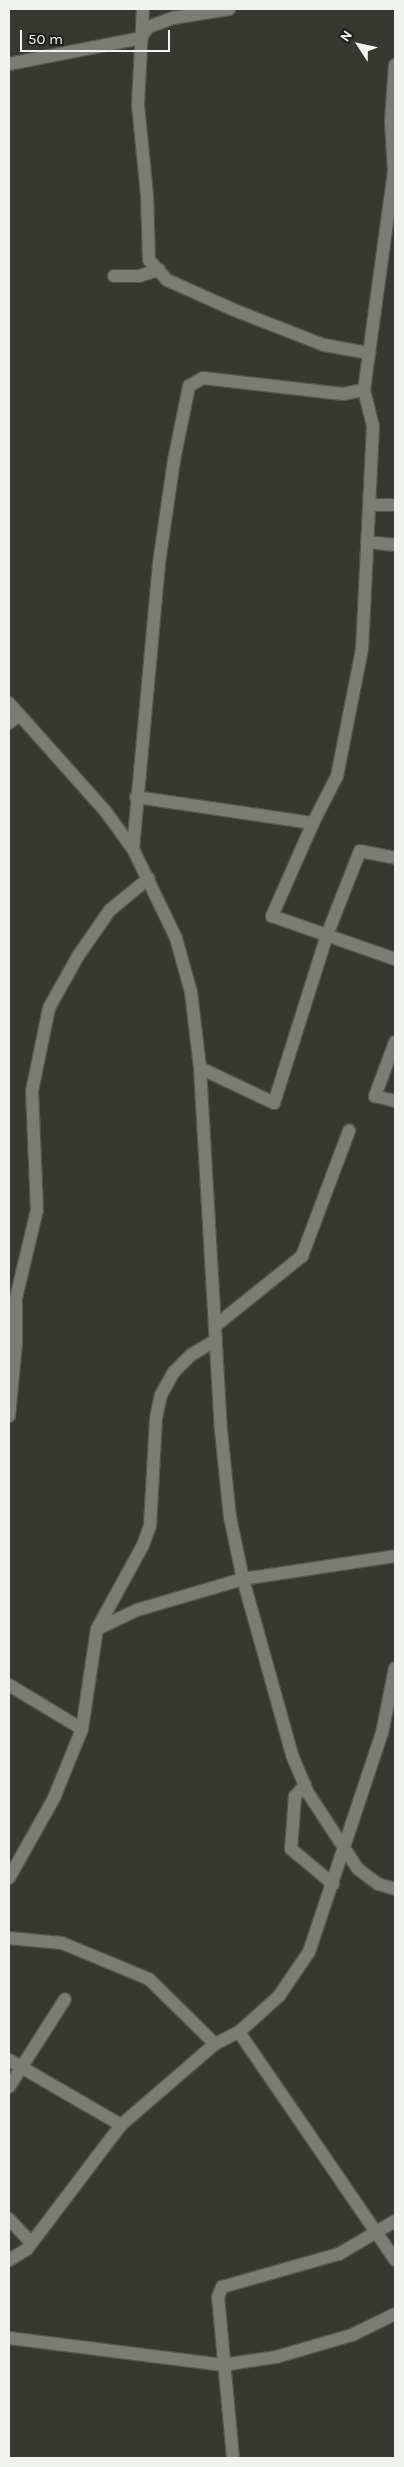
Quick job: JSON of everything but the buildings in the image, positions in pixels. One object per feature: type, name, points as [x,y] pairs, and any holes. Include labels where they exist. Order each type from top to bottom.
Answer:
[{"type":"street","points":[[143,9],[138,105],[147,195],[149,260],[167,280],[261,322],[324,345],[369,353]]},
{"type":"street","points":[[9,64],[141,38],[148,27],[173,18],[229,9]]},
{"type":"street","points":[[395,65],[394,171],[364,390],[373,426],[362,649],[337,776],[313,823],[272,916],[395,959]]},
{"type":"street","points":[[114,276],[139,276],[159,270]]},
{"type":"street","points":[[133,849],[136,797],[159,563],[174,460],[189,386],[203,378],[343,394],[364,390]]},
{"type":"street","points":[[370,505],[395,505]]},
{"type":"street","points":[[367,542],[395,545]]},
{"type":"street","points":[[9,703],[106,812],[133,849],[149,878],[176,938],[191,992],[200,1068],[215,1326],[230,1518],[243,1579],[292,1755],[305,1784],[344,1850],[358,1869],[378,1884],[395,1889]]},
{"type":"street","points":[[9,723],[19,715]]},
{"type":"street","points":[[136,797],[313,823]]},
{"type":"street","points":[[200,1068],[274,1103],[327,935],[360,851],[395,858]]},
{"type":"street","points":[[9,1416],[16,1344],[16,1298],[37,1210],[32,1092],[49,1008],[78,956],[110,910],[149,878]]},
{"type":"street","points":[[395,1042],[376,1096],[395,1101]]},
{"type":"street","points":[[215,1326],[302,1256],[349,1131]]},
{"type":"street","points":[[9,1878],[54,1798],[82,1729],[97,1630],[143,1544],[150,1526],[156,1418],[161,1395],[173,1373],[191,1354],[216,1340]]},
{"type":"street","points":[[97,1630],[137,1610],[243,1579],[395,1556]]},
{"type":"street","points":[[9,2260],[31,2242],[121,2125],[215,2044],[239,2032],[279,1996],[309,1952],[382,1733],[395,1668]]},
{"type":"street","points":[[9,1685],[82,1729]]},
{"type":"street","points":[[305,1784],[295,1796],[291,1849],[333,1884]]},
{"type":"street","points":[[9,1938],[62,1943],[149,1979],[215,2044]]},
{"type":"street","points":[[9,2087],[65,2000]]},
{"type":"street","points":[[239,2032],[395,2260]]},
{"type":"street","points":[[9,2060],[20,2069],[121,2125]]},
{"type":"street","points":[[9,2219],[31,2242]]},
{"type":"street","points":[[233,2458],[218,2298],[222,2287],[340,2254],[377,2234],[395,2221]]},
{"type":"street","points":[[9,2338],[223,2365],[276,2357],[352,2335],[395,2314]]}]
